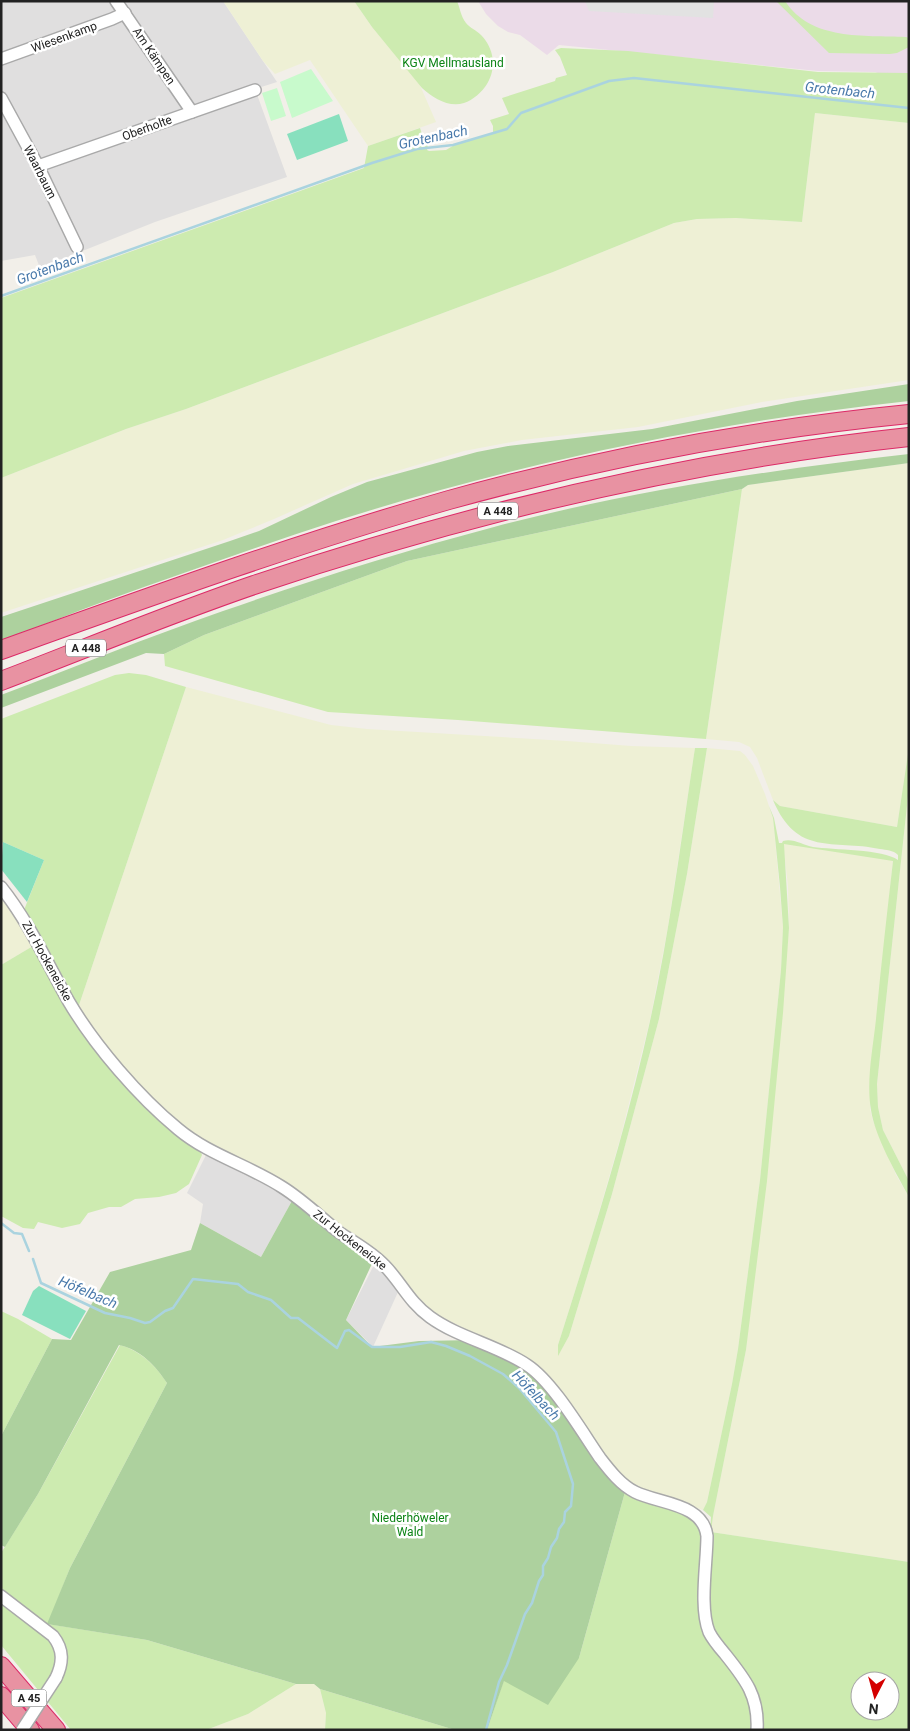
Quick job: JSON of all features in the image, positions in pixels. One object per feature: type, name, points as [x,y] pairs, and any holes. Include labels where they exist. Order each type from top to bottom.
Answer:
[{"type":"highway","name":"A 448","points":[[1,650],[304,545],[441,503],[506,486],[615,460],[727,439],[808,426],[909,414]]},
{"type":"highway","name":"A 448","points":[[1,681],[251,586],[477,516],[676,471],[809,449],[909,437]]},
{"type":"highway","name":"A 45","points":[[1,1666],[56,1730]]},
{"type":"highway","name":"A 45","points":[[1,1696],[30,1730]]},
{"type":"street","name":"Am Kämpen","points":[[116,1],[192,112]]},
{"type":"street","name":"Wiesenkamp","points":[[1,59],[112,20],[125,12]]},
{"type":"street","name":"Oberholte","points":[[38,166],[255,90]]},
{"type":"street","name":"Waarbaum","points":[[1,98],[38,166],[77,247]]},
{"type":"street","name":"Zur Hockeneicke","points":[[1,887],[25,920],[71,1004],[87,1029],[131,1084],[150,1104],[199,1144],[217,1155],[257,1172],[284,1188],[342,1234],[375,1257],[385,1265],[408,1297],[430,1317],[529,1366],[543,1380],[603,1462],[620,1482],[628,1488],[652,1499],[685,1508],[699,1518],[706,1529],[707,1536],[704,1604],[706,1623],[713,1639],[740,1672],[752,1692],[757,1710],[757,1730]]},
{"type":"street","points":[[1,1596],[56,1641],[62,1658],[61,1667],[56,1678],[22,1730]]},
{"type":"shaded area","points":[[1,1],[223,1],[277,82],[255,89],[287,177],[155,222],[40,268],[35,255],[1,261]]},
{"type":"shaded area","points":[[478,1],[909,1],[909,87],[875,72],[818,71],[559,45],[547,55],[520,35],[508,32],[498,26],[486,14]]},
{"type":"shaded area","points":[[585,1],[714,1],[713,18],[589,11]]},
{"type":"shaded area","points":[[207,1153],[280,1189],[293,1199],[261,1257],[200,1223],[203,1204],[187,1193]]},
{"type":"shaded area","points":[[375,1263],[398,1292],[373,1347],[346,1320]]},
{"type":"green space","points":[[223,1],[354,1],[372,27],[419,83],[436,122],[368,146],[310,60],[275,74],[263,61]]},
{"type":"green space","name":"KGV Mellmausland","points":[[354,1],[457,1],[464,21],[481,35],[489,46],[493,65],[487,84],[471,100],[464,103],[447,103],[431,95],[422,88],[372,27]]},
{"type":"green space","points":[[776,1],[785,1],[796,14],[809,23],[824,29],[856,35],[906,37],[909,38],[909,47],[890,54],[829,53]]},
{"type":"green space","points":[[561,48],[628,51],[818,72],[909,73],[909,123],[815,113],[802,222],[736,218],[697,219],[674,223],[553,272],[186,409],[126,429],[1,478],[1,298],[364,168],[368,146],[420,128],[429,151],[446,150],[456,144],[493,133],[493,126],[490,120],[509,114],[502,98],[555,81],[556,78],[567,75],[555,50]]},
{"type":"green space","points":[[311,69],[333,101],[292,118],[280,82]]},
{"type":"green space","points":[[277,88],[286,116],[271,121],[262,93]]},
{"type":"green space","points":[[815,113],[909,123],[909,380],[762,402],[638,427],[522,440],[464,451],[353,484],[223,540],[1,613],[1,478],[126,429],[186,409],[553,272],[674,223],[697,219],[736,218],[802,222]]},
{"type":"green space","points":[[339,114],[348,141],[297,160],[287,134]]},
{"type":"green space","points":[[909,384],[909,401],[764,420],[691,433],[548,463],[406,500],[250,550],[1,640],[1,617],[259,531],[367,482],[477,452],[508,446],[652,429],[797,401]]},
{"type":"green space","points":[[909,454],[909,463],[748,485],[742,489],[407,561],[204,635],[164,654],[146,653],[1,708],[1,695],[167,631],[324,577],[460,536],[545,514],[648,492],[804,467]]},
{"type":"green space","points":[[909,463],[909,747],[897,827],[780,806],[773,800],[757,758],[750,747],[739,742],[706,739],[742,489],[748,485]]},
{"type":"green space","points":[[742,489],[706,739],[328,712],[165,666],[164,654],[204,635],[407,561]]},
{"type":"green space","points":[[129,673],[146,675],[186,687],[78,1008],[24,910],[44,860],[3,842],[1,846],[1,719],[115,675]]},
{"type":"green space","points":[[186,687],[331,725],[631,746],[695,748],[668,927],[650,1020],[620,1139],[558,1345],[558,1355],[569,1336],[612,1194],[659,1019],[687,874],[707,748],[740,751],[753,766],[773,818],[783,927],[781,970],[760,1180],[738,1349],[707,1502],[703,1510],[628,1485],[473,1333],[434,1313],[410,1290],[379,1253],[207,1145],[169,1117],[130,1078],[78,1008]]},
{"type":"green space","points":[[909,747],[909,787],[877,1084],[878,1107],[883,1130],[909,1181],[909,1197],[881,1143],[873,1121],[869,1088],[870,1064],[893,861],[784,844],[789,928],[767,1181],[746,1350],[711,1532],[909,1562],[909,1730],[762,1730],[749,1677],[710,1624],[706,1600],[711,1517],[703,1510],[707,1502],[738,1349],[760,1180],[781,970],[783,927],[773,818],[769,806],[774,818],[779,843],[790,840],[813,847],[857,850],[881,854],[898,860],[898,855],[889,850],[831,844],[805,838],[793,830],[783,818],[773,800],[780,806],[897,827]]},
{"type":"green space","points":[[695,748],[707,748],[687,874],[659,1019],[612,1194],[569,1336],[558,1356],[558,1345],[596,1224],[641,1062],[669,919]]},
{"type":"green space","points":[[909,787],[909,1181],[883,1130],[878,1107],[877,1084]]},
{"type":"green space","points":[[3,842],[44,860],[27,902],[1,869]]},
{"type":"green space","points":[[783,843],[893,860],[870,1085],[870,1109],[873,1121],[896,1175],[909,1197],[909,1562],[711,1532],[746,1350],[789,928],[788,886]]},
{"type":"green space","points":[[1,892],[33,946],[1,965]]},
{"type":"green space","points":[[33,946],[69,1011],[200,1150],[202,1155],[189,1184],[176,1193],[135,1199],[121,1207],[109,1207],[88,1213],[80,1224],[62,1228],[38,1222],[34,1229],[23,1228],[1,1216],[1,965]]},
{"type":"green space","name":"Niederhöweler Wald","points":[[293,1199],[375,1257],[346,1320],[372,1347],[419,1341],[475,1340],[529,1367],[625,1492],[579,1658],[548,1705],[504,1681],[487,1730],[455,1730],[320,1689],[314,1684],[296,1684],[147,1640],[47,1624],[70,1568],[167,1383],[147,1359],[127,1347],[119,1345],[38,1494],[5,1547],[1,1545],[1,1436],[52,1339],[71,1340],[110,1272],[191,1250],[200,1223],[261,1257]]},
{"type":"green space","points":[[39,1286],[86,1311],[70,1339],[22,1315],[33,1291]]},
{"type":"green space","points":[[1,1311],[52,1339],[1,1436]]},
{"type":"green space","points":[[120,1345],[141,1355],[158,1370],[167,1383],[70,1568],[48,1624],[147,1640],[296,1684],[248,1714],[206,1730],[71,1730],[1,1645],[1,1553],[38,1494]]},
{"type":"green space","points":[[625,1492],[667,1505],[696,1520],[703,1532],[701,1612],[745,1687],[754,1712],[753,1730],[487,1730],[504,1680],[579,1658]]},
{"type":"green space","points":[[296,1684],[314,1684],[320,1689],[326,1713],[325,1730],[206,1730],[248,1714]]},
{"type":"green space","points":[[320,1689],[455,1730],[325,1730],[326,1713]]},
{"type":"waterway","name":"Grotenbach","points":[[1,296],[372,163],[417,149],[453,145],[507,129],[521,113],[609,81],[634,78],[909,108]]},
{"type":"waterway","name":"Höfelbach","points":[[1,1223],[14,1233],[22,1234],[29,1251]]},
{"type":"waterway","name":"Höfelbach","points":[[33,1259],[41,1283],[105,1313],[145,1323],[150,1322],[165,1311],[173,1308],[193,1279],[238,1284],[248,1292],[271,1300],[291,1318],[298,1318],[337,1348],[345,1331],[349,1330],[372,1347],[400,1347],[431,1342],[470,1356],[503,1374],[519,1388],[556,1432],[573,1484],[571,1506],[565,1512],[564,1522],[543,1566],[543,1575],[539,1581],[532,1603],[525,1614],[499,1682],[486,1730]]}]
